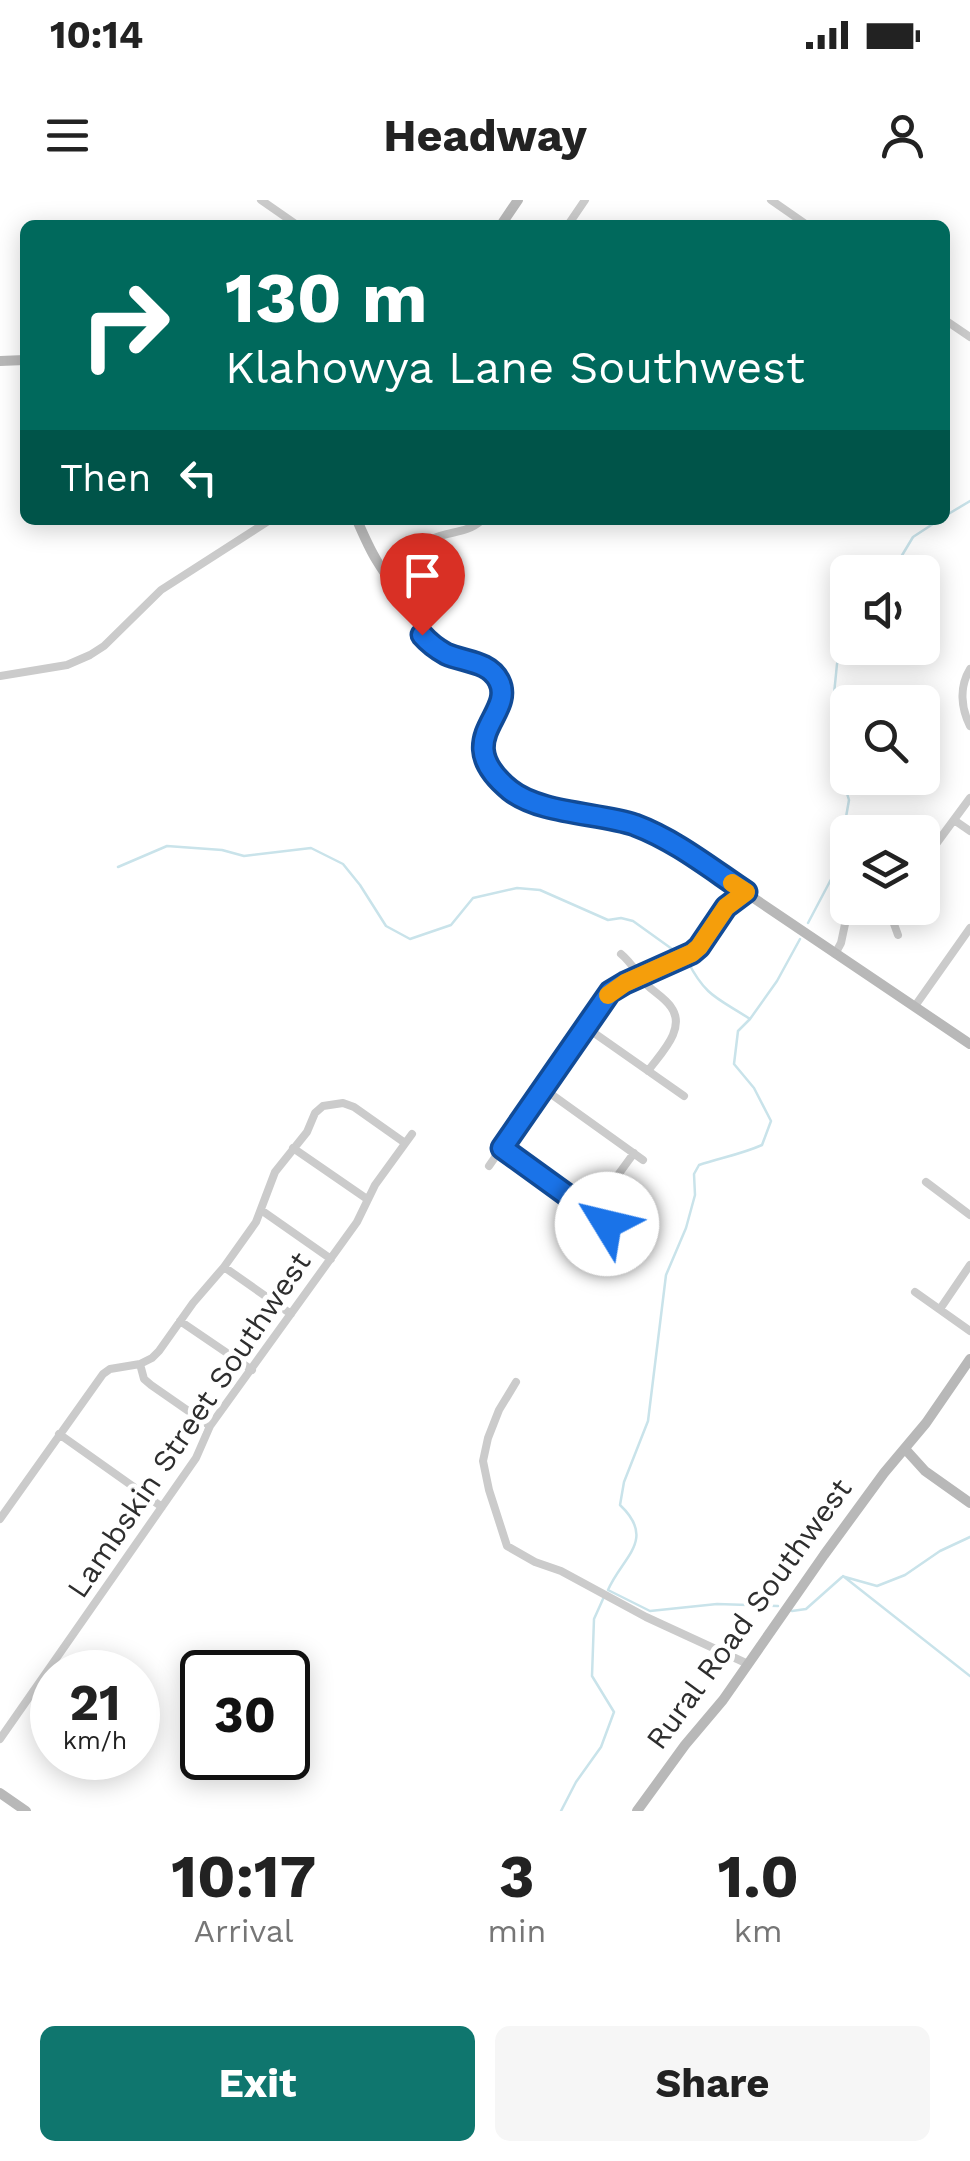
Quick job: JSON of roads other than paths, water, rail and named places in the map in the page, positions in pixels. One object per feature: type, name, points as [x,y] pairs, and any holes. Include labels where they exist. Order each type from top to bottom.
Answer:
[{"type":"street","points":[[261,200],[290,220]]},
{"type":"street","points":[[772,200],[800,220]]},
{"type":"street","points":[[0,676],[67,665],[90,655],[161,590],[262,525]]},
{"type":"street","points":[[359,525],[422,635],[448,655],[492,671],[499,681],[503,694],[484,736],[483,754],[490,768],[513,792],[600,819],[628,823],[670,841],[970,1044]]},
{"type":"street","points":[[388,578],[430,540],[471,530],[476,525]]},
{"type":"street","points":[[970,669],[962,702],[970,726]]},
{"type":"street","points":[[940,839],[970,798]]},
{"type":"street","points":[[954,820],[970,831]]},
{"type":"street","points":[[489,1166],[610,992],[696,950],[726,907],[746,892]]},
{"type":"street","points":[[836,954],[845,925]]},
{"type":"street","points":[[894,925],[898,935]]},
{"type":"street","points":[[915,1006],[970,928]]},
{"type":"street","points":[[621,954],[676,1016],[672,1038],[648,1071]]},
{"type":"street","points":[[586,1028],[684,1096]]},
{"type":"street","points":[[544,1089],[644,1160]]},
{"type":"street","points":[[0,1519],[103,1374],[152,1358],[224,1267],[256,1222],[275,1172],[323,1106],[333,1102],[354,1106],[405,1143]]},
{"type":"street","name":"Lambskin Street Southwest","points":[[0,1739],[196,1458],[210,1426],[357,1222],[367,1199],[412,1134]]},
{"type":"street","points":[[294,1148],[367,1199]]},
{"type":"street","points":[[502,1148],[607,1224]]},
{"type":"street","points":[[591,1212],[634,1153]]},
{"type":"street","points":[[926,1182],[970,1215]]},
{"type":"street","points":[[261,1210],[330,1258]]},
{"type":"street","points":[[940,1310],[970,1265]]},
{"type":"street","points":[[224,1267],[291,1314]]},
{"type":"street","points":[[915,1292],[970,1331]]},
{"type":"street","points":[[180,1321],[252,1370]]},
{"type":"street","name":"Rural Road Southwest","points":[[637,1811],[723,1700],[851,1518],[906,1450],[970,1359]]},
{"type":"street","points":[[140,1364],[144,1379],[210,1426]]},
{"type":"street","points":[[516,1382],[493,1424],[484,1461],[507,1546],[748,1664]]},
{"type":"street","points":[[59,1434],[162,1507]]},
{"type":"street","points":[[906,1450],[925,1471],[970,1503]]},
{"type":"street","points":[[0,1793],[26,1811]]},
{"type":"waterway","points":[[950,513],[970,501]]},
{"type":"waterway","points":[[902,555],[913,537],[931,525]]},
{"type":"waterway","points":[[808,923],[837,868],[849,800],[834,751],[832,714],[837,665]]},
{"type":"waterway","points":[[118,867],[167,846],[222,850],[244,856],[311,848],[343,864],[386,926],[410,939],[451,925],[473,898],[517,888],[540,890],[608,920],[633,921],[679,954]]},
{"type":"waterway","points":[[778,1606],[717,1604],[650,1611],[608,1590],[636,1539],[631,1517],[620,1505],[624,1482],[648,1421],[666,1275],[686,1228],[695,1195],[694,1174],[699,1165],[762,1145],[771,1121],[754,1088],[734,1064],[738,1031],[777,981],[800,939]]},
{"type":"waterway","points":[[688,962],[707,990],[750,1019]]},
{"type":"waterway","points":[[845,1577],[877,1586],[905,1575],[940,1551],[970,1537]]},
{"type":"waterway","points":[[843,1576],[970,1676]]},
{"type":"waterway","points":[[792,1611],[806,1609],[842,1577]]},
{"type":"waterway","points":[[561,1811],[601,1747],[614,1712],[592,1676],[594,1619],[603,1599]]}]
